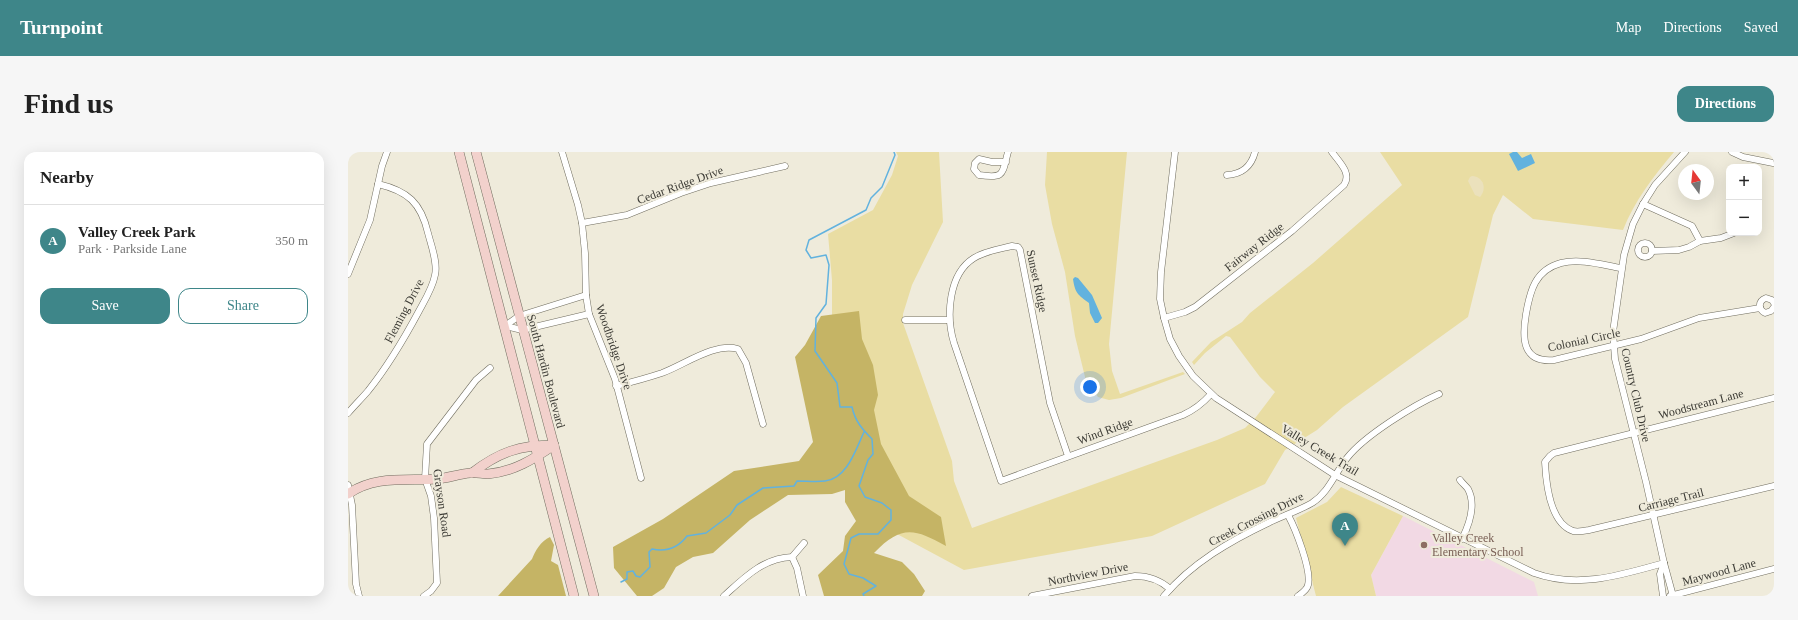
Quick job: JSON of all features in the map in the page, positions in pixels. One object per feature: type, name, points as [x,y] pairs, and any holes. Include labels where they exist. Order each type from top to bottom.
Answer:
[{"type":"main road","points":[[460,152],[574,596]]},
{"type":"main road","name":"South Hardin Boulevard","points":[[476,152],[522,330],[594,596]]},
{"type":"main road","points":[[472,473],[490,459],[503,452],[536,445],[554,445]]},
{"type":"main road","points":[[349,491],[384,480],[398,478],[439,479],[472,473],[487,474],[506,471],[539,456],[554,445]]},
{"type":"street","points":[[348,274],[370,220],[387,152]]},
{"type":"street","name":"Woodbridge Drive","points":[[562,152],[576,197],[582,223],[585,253],[586,295],[589,314],[597,337],[609,360],[641,478]]},
{"type":"street","points":[[1006,162],[992,162],[979,159],[975,163],[974,169],[979,175],[1000,175],[1003,172],[1006,162],[1008,152]]},
{"type":"street","name":"Valley Creek Trail","points":[[1175,152],[1160,278],[1160,299],[1170,339],[1178,356],[1193,376],[1211,394],[1335,475],[1527,570],[1546,577],[1561,580],[1581,581],[1602,579],[1664,563]]},
{"type":"street","points":[[1227,175],[1238,174],[1244,171],[1255,152]]},
{"type":"street","name":"Fairway Ridge","points":[[1164,318],[1185,312],[1198,304],[1295,228],[1341,188],[1347,178],[1344,169],[1332,152]]},
{"type":"street","name":"Country Club Drive","points":[[1672,596],[1613,345],[1614,315],[1629,236],[1643,204],[1658,181],[1685,152]]},
{"type":"street","points":[[1732,152],[1746,158],[1774,164]]},
{"type":"street","name":"Cedar Ridge Drive","points":[[582,223],[627,215],[681,193],[711,183],[785,166]]},
{"type":"street","name":"Fleming Drive","points":[[348,413],[373,385],[405,337],[426,298],[435,275],[432,249],[426,225],[420,210],[409,196],[390,187],[378,184]]},
{"type":"street","points":[[1643,204],[1692,226],[1700,241]]},
{"type":"street","points":[[1652,251],[1679,250],[1700,241],[1726,236]]},
{"type":"street","name":"Sunset Ridge","points":[[1001,481],[954,343],[949,320],[950,302],[954,288],[968,264],[976,257],[986,253],[1012,246],[1019,248],[1050,403],[1068,456]]},
{"type":"street","name":"Colonial Circle","points":[[1622,268],[1571,262],[1557,264],[1548,268],[1541,274],[1532,286],[1523,330],[1524,340],[1528,350],[1535,356],[1544,360],[1559,359],[1641,339],[1698,318],[1760,308]]},
{"type":"street","points":[[505,326],[519,316],[586,295]]},
{"type":"street","name":"Colonial Circle","points":[[1774,304],[1770,299],[1764,298],[1760,302],[1760,308],[1763,312],[1768,313],[1774,307]]},
{"type":"street","points":[[505,326],[522,330],[589,314]]},
{"type":"street","points":[[905,320],[949,320]]},
{"type":"street","points":[[616,386],[662,372],[708,352],[731,347],[738,349],[746,363],[763,424]]},
{"type":"street","name":"Grayson Road","points":[[424,596],[431,591],[437,583],[437,560],[431,496],[425,479],[427,444],[476,380],[490,368]]},
{"type":"street","name":"Wind Ridge","points":[[1001,481],[1189,412],[1201,404],[1211,394]]},
{"type":"street","name":"Creek Crossing Drive","points":[[1164,596],[1192,569],[1219,549],[1251,531],[1312,503],[1320,497],[1330,484],[1346,458],[1363,442],[1416,405],[1439,394]]},
{"type":"street","name":"Woodstream Lane","points":[[1573,531],[1561,523],[1557,518],[1548,490],[1545,462],[1554,453],[1774,398]]},
{"type":"street","points":[[1460,480],[1468,490],[1471,502],[1471,516],[1462,539]]},
{"type":"street","name":"Carriage Trail","points":[[1573,531],[1589,530],[1654,516],[1774,486]]},
{"type":"street","points":[[349,491],[358,596]]},
{"type":"street","points":[[1288,515],[1299,541],[1309,578],[1308,586],[1304,592],[1298,596]]},
{"type":"street","points":[[724,596],[758,566],[777,559],[792,557],[804,543]]},
{"type":"street","points":[[792,557],[797,568],[803,596]]},
{"type":"street","name":"Country Club Drive","points":[[1664,563],[1660,574],[1664,596]]},
{"type":"street","name":"Maywood Lane","points":[[1672,596],[1774,569]]},
{"type":"street","name":"Northview Drive","points":[[1032,596],[1135,576],[1145,576],[1154,579],[1170,589]]},
{"type":"shaded area","points":[[896,152],[939,152],[943,222],[912,285],[903,314],[903,323],[952,461],[954,481],[972,528],[1217,440],[1245,428],[1256,417],[1275,392],[1260,377],[1230,337],[1226,336],[1205,353],[1194,365],[1192,362],[1211,342],[1242,322],[1250,313],[1313,263],[1402,185],[1380,152],[1674,152],[1645,189],[1623,230],[1533,219],[1503,195],[1493,215],[1468,317],[1343,407],[1317,430],[1285,450],[1265,484],[1152,536],[964,570],[897,534],[869,486],[832,322],[832,280],[828,234],[873,210],[892,175],[898,156]]},
{"type":"shaded area","points":[[1047,152],[1127,152],[1109,344],[1112,371],[1120,394],[1183,372],[1185,374],[1121,398],[1109,400],[1098,397],[1086,381],[1075,336],[1065,272],[1052,224],[1045,185]]},
{"type":"shaded area","points":[[859,311],[862,339],[873,365],[878,395],[874,410],[881,444],[909,496],[941,517],[946,546],[925,536],[908,532],[892,538],[874,553],[902,562],[914,574],[925,591],[922,596],[824,596],[818,575],[843,551],[845,536],[856,521],[845,502],[845,490],[832,494],[788,495],[750,520],[713,553],[693,557],[676,567],[664,588],[652,596],[637,596],[614,568],[613,547],[663,519],[734,471],[799,461],[813,442],[795,357],[805,345],[821,316]]},
{"type":"shaded area","points":[[1341,487],[1403,516],[1371,575],[1376,596],[1316,596],[1296,518],[1327,502]]},
{"type":"shaded area","name":"Valley Creek Elementary School","points":[[1403,516],[1534,582],[1538,596],[1376,596],[1371,575]]},
{"type":"shaded area","points":[[550,537],[554,545],[551,561],[558,565],[566,596],[498,596],[532,559],[541,544]]},
{"type":"sand","points":[[1472,176],[1482,181],[1484,187],[1480,197],[1475,195],[1468,181]]},
{"type":"water","points":[[1517,152],[1522,158],[1531,154],[1535,163],[1518,171],[1509,154]]},
{"type":"water","points":[[1075,277],[1078,278],[1092,295],[1102,318],[1098,323],[1095,323],[1090,313],[1089,303],[1076,291],[1073,279]]},
{"type":"waterway","points":[[864,596],[863,594],[876,586],[863,578],[849,574],[844,564],[851,538],[859,534],[878,534],[891,520],[891,510],[882,503],[865,497],[859,486],[868,460],[873,454],[872,439],[859,424],[852,407],[840,407],[837,383],[815,351],[816,318],[826,304],[829,265],[826,255],[811,258],[806,250],[809,240],[866,210],[871,198],[882,187],[895,155],[894,152]]},
{"type":"waterway","points":[[621,582],[627,579],[627,572],[633,571],[636,576],[640,577],[650,567],[649,552],[652,549],[662,550],[671,548],[680,544],[687,536],[706,533],[730,515],[737,505],[763,488],[794,486],[797,481],[825,481],[833,479],[839,475],[850,462],[864,432]]},
{"type":"place","name":"Valley Creek Elementary School","points":[[1424,545]]},
{"type":"place","name":"Valley Creek Park","points":[[1345,546]]}]
